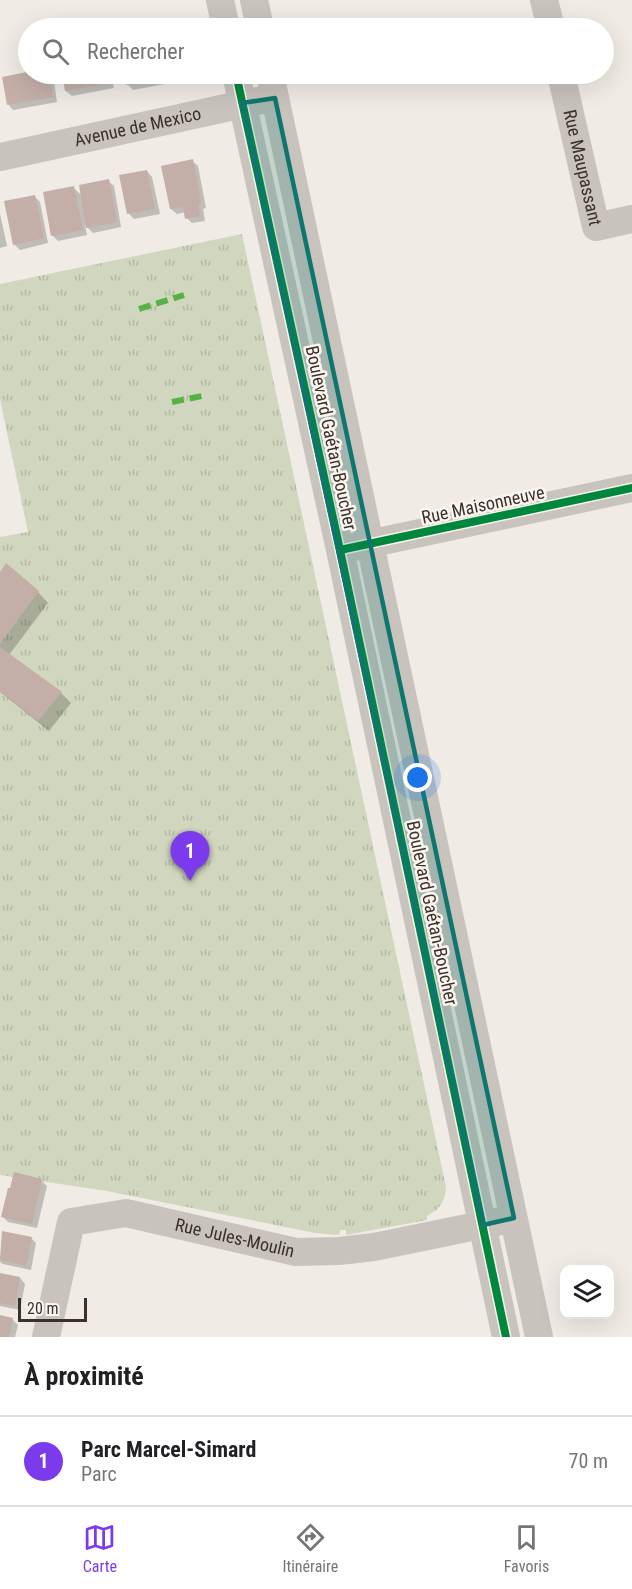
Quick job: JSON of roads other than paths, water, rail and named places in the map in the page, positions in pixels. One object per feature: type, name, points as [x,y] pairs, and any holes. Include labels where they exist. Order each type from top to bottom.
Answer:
[{"type":"street","points":[[220,0],[224,18]]},
{"type":"street","points":[[254,0],[258,18]]},
{"type":"street","points":[[544,0],[548,18]]},
{"type":"street","name":"Boulevard Gaétan-Boucher","points":[[238,84],[340,550],[506,1337]]},
{"type":"street","name":"Rue Maupassant","points":[[563,84],[597,227],[632,219]]},
{"type":"street","name":"Boulevard Gaétan-Boucher","points":[[272,86],[539,1337]]},
{"type":"street","name":"Avenue de Mexico","points":[[0,158],[242,103],[272,86]]},
{"type":"street","name":"Rue Maisonneuve","points":[[340,550],[632,488]]},
{"type":"street","name":"Rue Jules-Moulin","points":[[46,1337],[71,1222],[126,1213],[296,1252],[368,1248],[514,1218]]},
{"type":"place","name":"Parc Marcel-Simard","points":[[190,881]]}]
